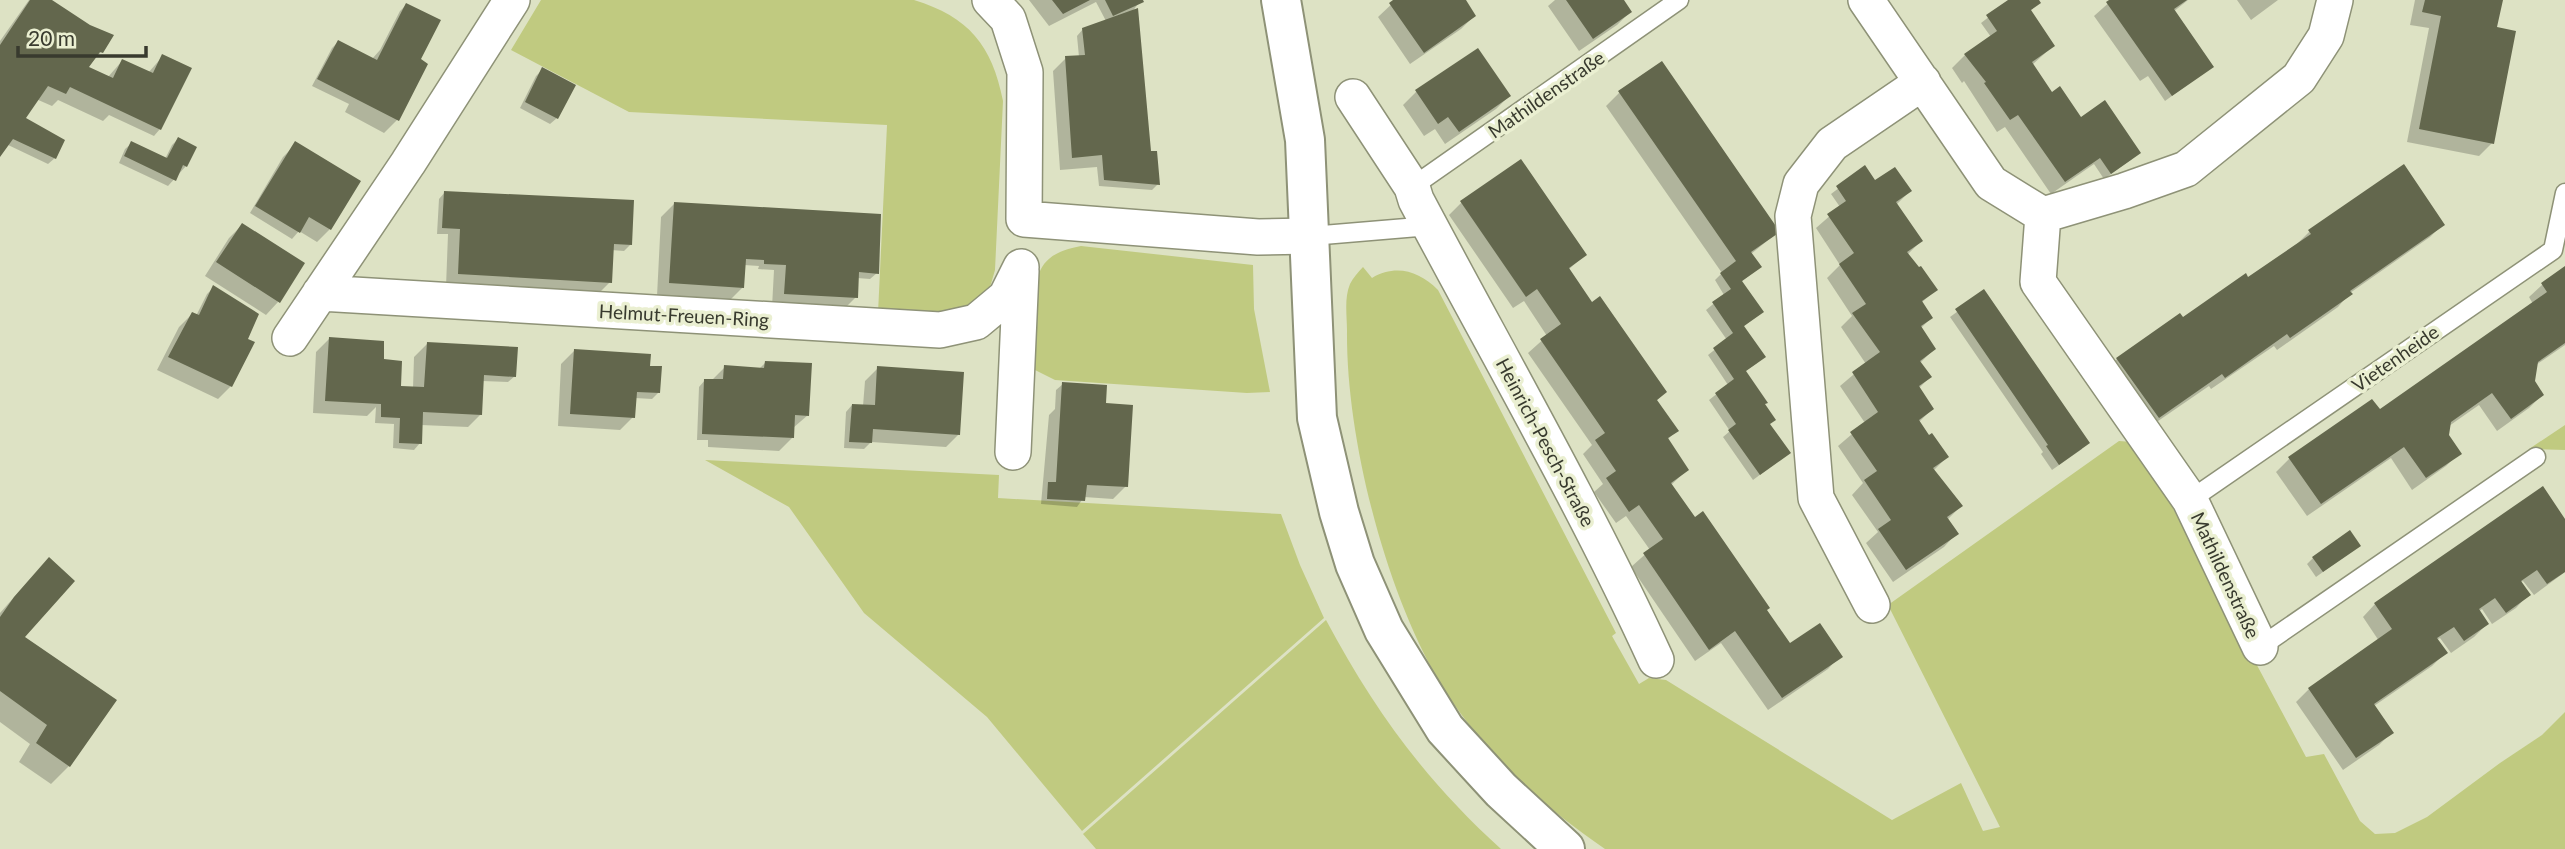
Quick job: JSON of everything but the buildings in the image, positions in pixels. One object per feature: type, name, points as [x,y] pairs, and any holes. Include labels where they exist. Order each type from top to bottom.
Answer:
[{"type":"street","points":[[290,338],[408,163],[512,0]]},
{"type":"street","name":"Helmut-Freuen-Ring","points":[[990,0],[1008,19],[1025,72],[1024,219],[1013,452]]},
{"type":"street","points":[[1281,0],[1306,140],[1317,418],[1339,512],[1355,564],[1384,630],[1445,729],[1501,790],[1565,849]]},
{"type":"street","points":[[1866,0],[1991,183],[2043,215],[2186,169],[2299,78],[2326,36],[2334,0]]},
{"type":"street","points":[[1872,605],[1816,498],[1793,216],[1801,184],[1832,144],[1923,82]]},
{"type":"street","name":"Heinrich-Pesch-Straße","points":[[1353,97],[1412,187],[1430,226],[1518,387],[1656,660]]},
{"type":"street","name":"Mathildenstraße","points":[[2043,215],[2038,282],[2190,500],[2260,648]]},
{"type":"street","points":[[1024,219],[1258,237],[1311,236]]},
{"type":"street","name":"Helmut-Freuen-Ring","points":[[320,293],[940,330],[976,322],[1006,297],[1021,267]]},
{"type":"lane","name":"Mathildenstraße","points":[[1412,187],[1679,0]]},
{"type":"lane","name":"Vietenheide","points":[[2190,500],[2553,250],[2565,193]]},
{"type":"lane","points":[[1311,236],[1430,226]]},
{"type":"lane","name":"Mathildenstraße","points":[[2260,648],[2536,457]]},
{"type":"green space","points":[[541,0],[914,0],[950,15],[975,36],[985,49],[1003,101],[995,270],[988,294],[960,316],[878,313],[887,125],[629,112],[511,50]]},
{"type":"green space","points":[[1081,246],[1253,265],[1254,309],[1270,392],[1247,393],[1055,380],[1029,367],[1038,277],[1047,260],[1055,254]]},
{"type":"green space","points":[[1363,267],[1372,278],[1390,271],[1415,274],[1438,290],[1616,633],[1612,636],[1639,684],[1649,678],[1666,680],[1892,820],[1961,783],[1983,831],[2000,827],[1888,605],[2119,441],[2132,442],[2143,452],[2306,757],[2324,754],[2360,821],[2375,834],[2395,833],[2427,817],[2542,735],[2565,712],[2565,849],[1605,849],[1557,814],[1513,774],[1473,730],[1439,681],[1402,603],[1372,512],[1353,418],[1348,373],[1346,301],[1350,284]]},
{"type":"green space","points":[[2565,425],[2565,450],[2529,449]]},
{"type":"green space","points":[[705,460],[999,475],[998,498],[1281,514],[1324,618],[1082,831],[987,717],[864,613],[789,507]]},
{"type":"green space","points":[[1326,620],[1363,684],[1403,742],[1448,797],[1501,849],[1096,849],[1083,834]]}]
